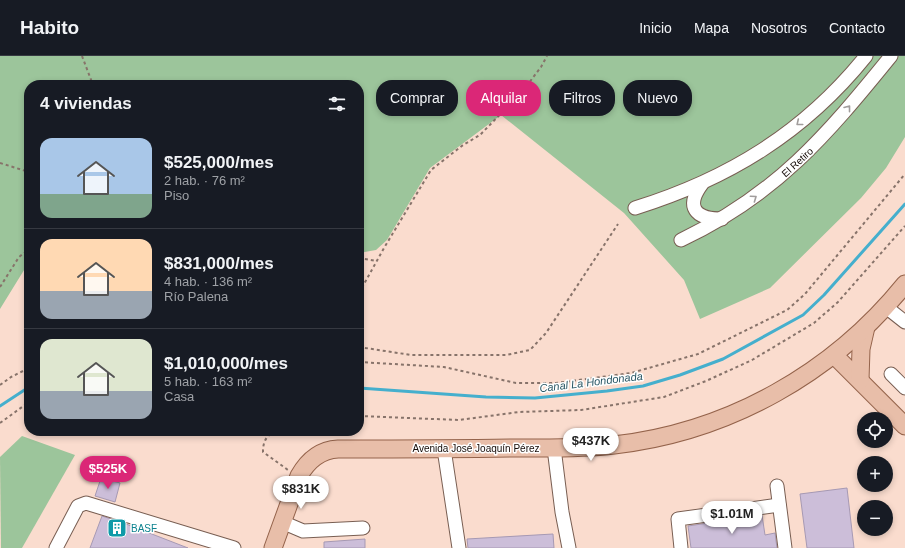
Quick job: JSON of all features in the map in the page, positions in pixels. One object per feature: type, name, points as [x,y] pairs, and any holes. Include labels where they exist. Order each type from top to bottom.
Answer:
[{"type":"main road","name":"Avenida José Joaquín Pérez","points":[[282,522],[296,481],[311,460],[323,452],[333,450],[598,447],[630,443],[668,435],[710,423],[748,408],[778,392],[834,355],[886,307],[905,284]]},
{"type":"main road","points":[[860,380],[861,349],[866,327]]},
{"type":"main road","points":[[834,355],[905,426]]},
{"type":"main road","points":[[273,548],[282,522]]},
{"type":"street","points":[[635,208],[702,184],[767,147],[800,123],[832,94],[866,56]]},
{"type":"street","name":"El Retiro","points":[[681,240],[722,219],[759,194],[811,149],[844,114],[891,56]]},
{"type":"street","points":[[702,184],[695,196],[694,210],[705,218],[722,219]]},
{"type":"street","points":[[886,307],[905,322]]},
{"type":"street","points":[[891,374],[905,388]]},
{"type":"street","points":[[554,448],[562,512],[569,548]]},
{"type":"street","points":[[444,449],[460,548]]},
{"type":"street","points":[[777,486],[785,548]]},
{"type":"street","points":[[56,548],[78,506],[86,503],[234,548]]},
{"type":"street","points":[[681,548],[678,519],[780,505]]},
{"type":"street","points":[[282,522],[303,531],[363,528]]},
{"type":"path","points":[[82,56],[91,80]]},
{"type":"path","points":[[364,285],[431,170],[480,135],[522,92],[541,67],[547,56]]},
{"type":"path","points":[[0,163],[24,170]]},
{"type":"path","points":[[364,362],[444,367],[516,383],[556,383],[631,373],[698,354],[787,310],[806,294],[905,174]]},
{"type":"path","points":[[364,348],[411,355],[506,355],[530,350],[546,333],[618,224]]},
{"type":"path","points":[[364,416],[459,420],[519,412],[581,410],[664,397],[706,381],[752,360],[814,323],[838,302],[905,226]]},
{"type":"path","points":[[0,287],[19,257],[24,253]]},
{"type":"path","points":[[364,259],[376,262]]},
{"type":"path","points":[[0,385],[10,377],[24,370]]},
{"type":"path","points":[[0,423],[24,406]]},
{"type":"path","points":[[268,436],[263,445],[263,452],[276,461]]},
{"type":"green space","points":[[0,56],[905,56],[905,137],[886,168],[861,198],[770,288],[700,319],[684,280],[624,213],[502,116],[541,116],[541,80],[466,80],[466,116],[500,116],[430,168],[387,240],[376,250],[364,252],[364,80],[24,80],[24,270],[0,309]]},
{"type":"green space","points":[[22,436],[75,455],[22,548],[1,548],[0,457]]},
{"type":"building","points":[[101,478],[120,483],[115,502],[95,496]]},
{"type":"building","points":[[847,488],[854,548],[807,548],[800,494]]},
{"type":"building","points":[[762,515],[765,535],[775,533],[777,548],[691,548],[688,526]]},
{"type":"building","name":"BASF","points":[[102,516],[126,524],[188,548],[90,548]]},
{"type":"building","points":[[553,534],[554,548],[468,548],[467,539]]},
{"type":"building","points":[[365,539],[365,548],[324,548],[324,542]]},
{"type":"waterway","name":"Canal La Hondonada","points":[[364,388],[486,397],[535,398],[643,386],[680,375],[723,359],[803,315],[824,295],[905,204]]},
{"type":"waterway","name":"Canal La Hondonada","points":[[0,406],[24,390]]},
{"type":"place","name":"BASF","points":[[117,528]]}]
